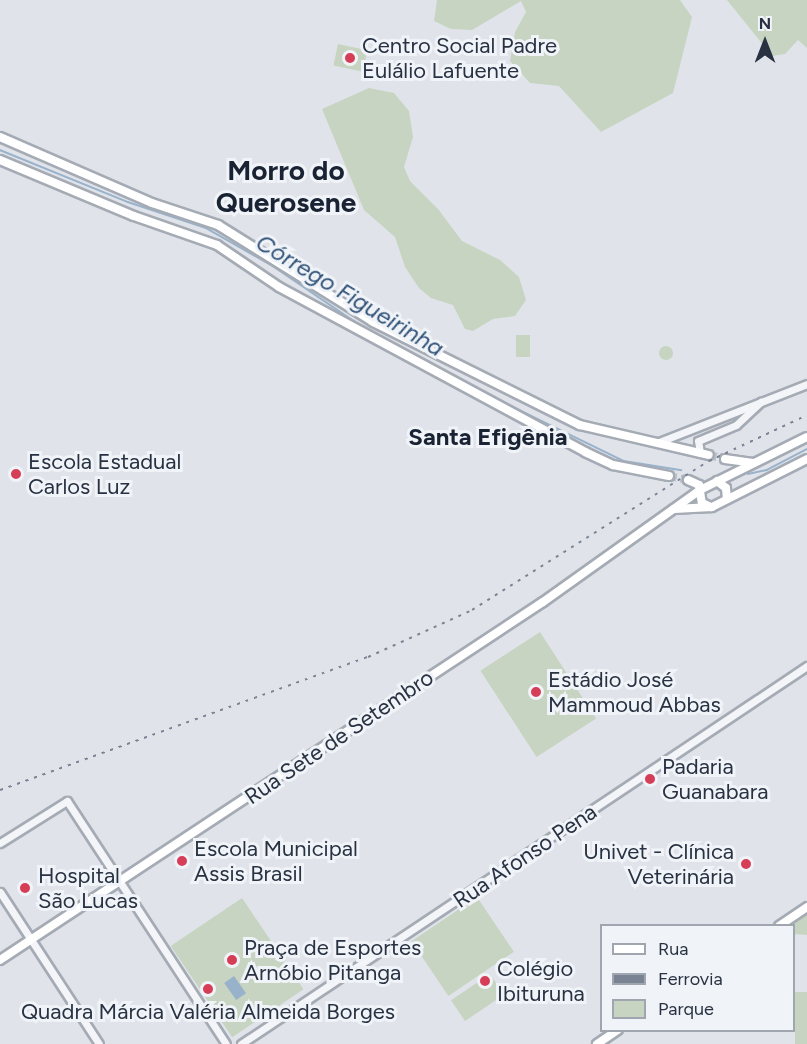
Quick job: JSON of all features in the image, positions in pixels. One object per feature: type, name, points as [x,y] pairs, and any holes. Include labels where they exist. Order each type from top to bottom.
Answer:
[{"type":"main road","points":[[0,137],[152,203],[218,225],[297,277],[428,351],[580,425],[650,444],[705,454]]},
{"type":"main road","points":[[0,160],[134,216],[217,245],[279,287],[420,365],[605,462],[669,476]]},
{"type":"main road","points":[[420,365],[428,351]]},
{"type":"main road","name":"Rua Sete de Setembro","points":[[0,960],[543,602],[700,490],[807,437]]},
{"type":"main road","points":[[725,459],[753,463]]},
{"type":"main road","points":[[674,509],[712,507],[807,459]]},
{"type":"main road","points":[[688,480],[697,483],[702,502],[712,507]]},
{"type":"main road","points":[[717,481],[726,488],[727,499]]},
{"type":"main road","points":[[782,924],[807,907]]},
{"type":"main road","points":[[597,1044],[615,1032]]},
{"type":"street","points":[[650,444],[668,441],[765,398],[807,384]]},
{"type":"street","points":[[705,454],[697,445],[702,437],[736,425],[765,398]]},
{"type":"street","name":"Rua Afonso Pena","points":[[241,1044],[807,666]]},
{"type":"street","points":[[0,843],[67,801],[118,883],[226,1044]]},
{"type":"street","points":[[0,892],[99,1044]]},
{"type":"green space","points":[[437,0],[680,0],[692,17],[673,93],[601,132],[559,86],[530,83],[510,61],[515,32],[526,12],[521,1],[472,30],[451,29],[434,21]]},
{"type":"green space","points":[[727,0],[807,0],[807,48],[798,40],[785,54],[772,56]]},
{"type":"green space","name":"Centro Social Padre Eulálio Lafuente","points":[[338,44],[367,50],[363,72],[333,66]]},
{"type":"green space","points":[[369,88],[394,93],[409,111],[413,137],[404,167],[410,181],[438,209],[462,241],[500,260],[519,277],[526,300],[515,316],[493,319],[473,331],[465,329],[453,305],[431,298],[419,288],[405,267],[395,237],[364,210],[322,109]]},
{"type":"green space","points":[[516,335],[530,335],[530,357],[516,357]]},
{"type":"green space","points":[[663,346],[669,346],[673,353],[669,360],[663,360],[659,356],[659,350]]},
{"type":"green space","name":"Estádio José Mammoud Abbas","points":[[540,632],[596,718],[537,757],[480,671]]},
{"type":"green space","points":[[477,897],[514,952],[448,996],[412,941]]},
{"type":"green space","name":"Praça de Esportes Arnóbio Pitanga","points":[[242,898],[304,989],[232,1037],[171,946]]},
{"type":"green space","points":[[807,913],[807,935],[795,934],[795,924],[790,924]]},
{"type":"green space","points":[[490,974],[504,995],[465,1021],[451,1000]]},
{"type":"green space","points":[[795,992],[807,992],[807,1044],[795,1044]]},
{"type":"water","points":[[234,976],[246,993],[236,1000],[224,983]]},
{"type":"waterway","name":"Córrego Figueirinha","points":[[0,150],[128,202],[206,228],[273,266],[367,330],[503,402],[624,461],[681,470]]},
{"type":"waterway","name":"Córrego Figueirinha","points":[[748,474],[767,470],[807,449]]},
{"type":"tunnel","points":[[709,455],[725,459]]},
{"type":"tunnel","points":[[669,476],[688,480]]},
{"type":"railway","points":[[0,790],[368,657],[472,610],[709,461],[807,415]]},
{"type":"place","name":"Centro Social Padre Eulálio Lafuente","points":[[350,58]]},
{"type":"place","name":"Escola Estadual Carlos Luz","points":[[16,474]]},
{"type":"place","name":"Estádio José Mammoud Abbas","points":[[536,692]]},
{"type":"place","name":"Padaria Guanabara","points":[[650,779]]},
{"type":"place","name":"Escola Municipal Assis Brasil","points":[[182,861]]},
{"type":"place","name":"Univet - Clínica Veterinária","points":[[746,864]]},
{"type":"place","name":"Hospital São Lucas","points":[[25,888]]},
{"type":"place","name":"Praça de Esportes Arnóbio Pitanga","points":[[232,960]]},
{"type":"place","name":"Colégio Ibituruna","points":[[485,981]]},
{"type":"place","name":"Quadra Márcia Valéria Almeida Borges","points":[[208,989]]},
{"type":"district","name":"Morro do Querosene","points":[[286,186]]},
{"type":"district","name":"Santa Efigênia","points":[[488,437]]}]
